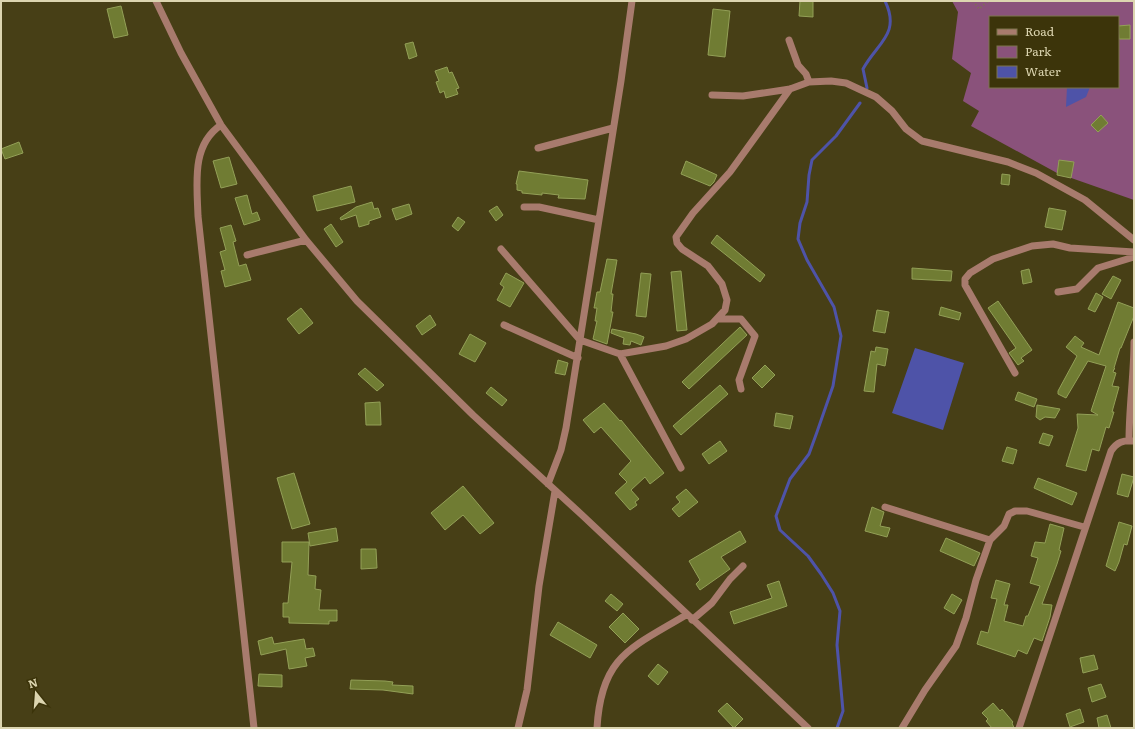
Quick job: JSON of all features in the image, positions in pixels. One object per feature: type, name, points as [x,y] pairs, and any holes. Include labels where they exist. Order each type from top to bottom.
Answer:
[{"type":"street","points":[[156,1],[181,53],[221,125],[306,240],[356,301],[473,415],[808,728]]},
{"type":"street","points":[[548,484],[565,435],[632,1]]},
{"type":"street","points":[[789,40],[798,65],[806,74],[809,82]]},
{"type":"street","points":[[712,94],[743,96],[790,88],[809,82],[832,81],[846,84],[876,97],[892,111],[906,129],[922,141],[1008,162],[1036,173],[1085,200],[1134,240]]},
{"type":"street","points":[[501,249],[580,340],[620,354],[666,346],[700,332],[719,319],[725,310],[727,300],[722,284],[708,266],[682,249],[677,243],[676,237],[693,213],[730,172],[790,88]]},
{"type":"street","points":[[221,125],[206,138],[198,162],[198,216],[254,728]]},
{"type":"street","points":[[538,148],[613,128]]},
{"type":"street","points":[[524,207],[539,207],[599,220]]},
{"type":"street","points":[[247,255],[306,240]]},
{"type":"street","points":[[1015,373],[965,285],[965,279],[970,273],[993,260],[1032,246],[1053,244],[1070,248],[1134,252]]},
{"type":"street","points":[[1058,292],[1077,289],[1098,268],[1134,257]]},
{"type":"street","points":[[719,319],[741,320],[755,336],[739,380],[741,389]]},
{"type":"street","points":[[504,325],[578,358]]},
{"type":"street","points":[[1019,728],[1073,568],[1084,527],[1111,451],[1115,444],[1124,440],[1132,441],[1129,404],[1134,364],[1134,342]]},
{"type":"street","points":[[620,354],[681,468]]},
{"type":"street","points":[[518,728],[527,690],[539,586],[555,490]]},
{"type":"street","points":[[885,507],[990,540]]},
{"type":"street","points":[[902,728],[925,690],[956,646],[990,540],[1004,526],[1009,514],[1015,511],[1027,511],[1084,527]]},
{"type":"street","points":[[692,620],[712,603],[730,578],[743,566]]},
{"type":"street","points":[[597,728],[598,707],[602,690],[612,668],[630,649],[686,615]]},
{"type":"path","points":[[973,1],[979,9],[988,1]]},
{"type":"green space","points":[[952,1],[1134,1],[1134,200],[1057,173],[971,126],[979,111],[963,101],[971,73],[952,59],[958,12]]},
{"type":"water","points":[[1067,88],[1090,88],[1086,97],[1066,107]]},
{"type":"water","points":[[915,348],[964,363],[943,430],[892,413]]},
{"type":"building","points":[[800,1],[813,1],[813,17],[799,16]]},
{"type":"building","points":[[121,6],[128,35],[114,38],[107,9]]},
{"type":"building","points":[[713,9],[730,11],[725,57],[708,55]]},
{"type":"building","points":[[1130,25],[1130,39],[1119,39],[1119,26]]},
{"type":"building","points":[[413,42],[417,56],[409,59],[405,44]]},
{"type":"building","points":[[447,67],[449,73],[452,72],[459,88],[456,89],[458,94],[446,98],[444,91],[440,93],[436,82],[439,81],[435,71]]},
{"type":"building","points":[[1101,115],[1108,123],[1098,132],[1091,125]]},
{"type":"building","points":[[19,142],[23,153],[5,159],[1,149]]},
{"type":"building","points":[[229,157],[237,184],[221,188],[213,161]]},
{"type":"building","points":[[1059,160],[1074,162],[1071,178],[1057,175]]},
{"type":"building","points":[[686,161],[717,175],[714,182],[710,186],[681,174]]},
{"type":"building","points":[[519,171],[588,180],[585,199],[558,198],[559,195],[542,193],[542,195],[522,193],[522,191],[517,190],[516,184]]},
{"type":"building","points":[[1002,174],[1010,175],[1009,185],[1001,184]]},
{"type":"building","points":[[351,186],[355,202],[317,211],[313,196]]},
{"type":"building","points":[[247,195],[252,214],[257,212],[260,220],[244,225],[235,198]]},
{"type":"building","points":[[372,202],[374,209],[378,208],[381,217],[369,221],[369,224],[359,227],[356,215],[341,220],[340,218],[356,207]]},
{"type":"building","points":[[409,204],[412,214],[396,220],[392,209]]},
{"type":"building","points":[[497,206],[503,215],[496,221],[489,211]]},
{"type":"building","points":[[1049,208],[1066,211],[1062,230],[1045,227]]},
{"type":"building","points":[[458,217],[465,222],[458,231],[452,226]]},
{"type":"building","points":[[331,224],[343,242],[336,247],[324,229]]},
{"type":"building","points":[[231,225],[236,241],[233,242],[239,266],[246,264],[251,280],[225,287],[221,271],[225,270],[220,252],[226,250],[220,228]]},
{"type":"building","points":[[717,235],[765,275],[760,282],[711,243]]},
{"type":"building","points":[[607,259],[617,260],[611,294],[613,294],[611,312],[613,312],[607,344],[593,339],[597,321],[595,321],[597,308],[594,308],[597,292],[600,292]]},
{"type":"building","points":[[912,268],[952,271],[951,281],[912,279]]},
{"type":"building","points":[[1029,269],[1032,282],[1023,284],[1021,271]]},
{"type":"building","points":[[681,271],[687,330],[677,331],[671,272]]},
{"type":"building","points":[[506,273],[524,283],[510,307],[497,300],[504,287],[500,284]]},
{"type":"building","points":[[641,273],[651,274],[646,317],[636,316]]},
{"type":"building","points":[[1113,276],[1121,280],[1111,299],[1102,294]]},
{"type":"building","points":[[1096,293],[1103,297],[1095,312],[1088,309]]},
{"type":"building","points":[[998,301],[1032,350],[1021,358],[1024,361],[1018,365],[1009,353],[1016,348],[988,308]]},
{"type":"building","points":[[1118,302],[1134,308],[1134,316],[1120,348],[1113,372],[1116,373],[1112,386],[1119,387],[1109,428],[1106,427],[1099,451],[1092,449],[1086,471],[1066,466],[1078,428],[1077,414],[1098,415],[1091,411],[1106,366],[1088,361],[1066,398],[1058,394],[1058,391],[1077,356],[1066,347],[1075,336],[1084,343],[1081,347],[1099,355]]},
{"type":"building","points":[[941,307],[961,313],[959,320],[939,315]]},
{"type":"building","points":[[301,308],[313,323],[299,334],[287,319]]},
{"type":"building","points":[[877,310],[889,312],[885,333],[873,331]]},
{"type":"building","points":[[430,315],[436,325],[422,335],[416,326]]},
{"type":"building","points":[[740,327],[747,335],[689,389],[682,382]]},
{"type":"building","points":[[612,329],[644,337],[641,345],[631,341],[630,345],[623,344],[624,338],[611,333]]},
{"type":"building","points":[[470,334],[486,343],[475,362],[459,354]]},
{"type":"building","points":[[876,347],[888,349],[885,366],[877,364],[874,392],[864,391],[871,351],[875,352]]},
{"type":"building","points":[[558,360],[568,363],[565,375],[555,373]]},
{"type":"building","points":[[765,365],[775,375],[762,388],[752,378]]},
{"type":"building","points":[[365,368],[384,385],[377,391],[358,374]]},
{"type":"building","points":[[720,385],[728,394],[681,435],[673,426]]},
{"type":"building","points":[[491,387],[507,400],[502,406],[486,393]]},
{"type":"building","points":[[1018,392],[1037,399],[1034,407],[1015,400]]},
{"type":"building","points":[[380,402],[381,425],[366,425],[365,403]]},
{"type":"building","points":[[604,403],[620,421],[621,420],[664,473],[650,484],[645,477],[631,490],[639,499],[635,502],[637,505],[630,510],[615,493],[627,482],[619,474],[631,461],[601,427],[594,433],[583,420]]},
{"type":"building","points":[[1037,405],[1060,409],[1055,418],[1045,417],[1040,420],[1036,417]]},
{"type":"building","points":[[776,413],[793,416],[790,429],[774,426]]},
{"type":"building","points":[[1043,433],[1053,436],[1049,446],[1039,443]]},
{"type":"building","points":[[720,441],[727,451],[709,464],[702,454]]},
{"type":"building","points":[[1007,447],[1017,450],[1013,464],[1002,461]]},
{"type":"building","points":[[294,473],[310,524],[292,529],[277,478]]},
{"type":"building","points":[[1122,474],[1134,477],[1128,497],[1117,494]]},
{"type":"building","points":[[1038,478],[1077,493],[1072,505],[1034,488]]},
{"type":"building","points":[[463,486],[494,523],[480,534],[463,515],[445,530],[431,513]]},
{"type":"building","points":[[686,489],[698,502],[679,517],[672,509],[680,502],[676,497]]},
{"type":"building","points":[[872,507],[884,512],[880,526],[890,528],[887,537],[865,531]]},
{"type":"building","points":[[1119,522],[1132,526],[1127,545],[1124,544],[1115,571],[1106,566]]},
{"type":"building","points":[[1050,524],[1064,528],[1059,550],[1061,551],[1042,604],[1052,605],[1050,617],[1042,641],[1034,638],[1027,654],[1018,650],[1015,657],[977,644],[981,631],[988,633],[997,599],[991,598],[996,580],[1010,584],[1004,605],[1008,605],[1004,621],[1023,626],[1040,586],[1030,583],[1038,558],[1031,556],[1035,542],[1045,543]]},
{"type":"building","points":[[336,528],[338,541],[310,546],[308,533]]},
{"type":"building","points":[[740,531],[746,542],[721,557],[730,569],[700,590],[696,584],[700,580],[689,561]]},
{"type":"building","points":[[946,538],[980,553],[974,566],[940,551]]},
{"type":"building","points":[[282,542],[309,542],[308,575],[316,576],[315,589],[321,590],[319,610],[337,610],[337,621],[329,621],[329,624],[289,623],[289,617],[283,617],[283,603],[288,603],[292,562],[282,562]]},
{"type":"building","points":[[361,549],[376,549],[377,568],[361,569]]},
{"type":"building","points":[[779,581],[787,606],[734,624],[730,612],[772,598],[767,585]]},
{"type":"building","points":[[611,594],[623,604],[617,611],[605,601]]},
{"type":"building","points":[[952,594],[962,600],[954,614],[944,608]]},
{"type":"building","points":[[623,613],[639,629],[625,643],[609,627]]},
{"type":"building","points":[[558,622],[597,645],[590,658],[550,635]]},
{"type":"building","points":[[272,637],[274,644],[304,639],[306,649],[313,648],[315,656],[305,658],[307,666],[289,669],[286,649],[261,655],[258,641]]},
{"type":"building","points":[[1094,655],[1098,669],[1083,673],[1080,658]]},
{"type":"building","points":[[658,664],[668,672],[658,685],[648,676]]},
{"type":"building","points":[[259,674],[282,675],[282,687],[258,686]]},
{"type":"building","points":[[351,680],[385,681],[393,682],[392,685],[413,686],[413,694],[383,690],[350,689]]},
{"type":"building","points":[[1101,684],[1106,697],[1092,702],[1088,688]]},
{"type":"building","points":[[727,703],[743,719],[734,728],[718,711]]},
{"type":"building","points":[[993,703],[1000,711],[1002,709],[1013,722],[1014,728],[992,728],[986,721],[988,719],[982,713]]},
{"type":"building","points":[[1080,709],[1084,722],[1070,727],[1066,714]]},
{"type":"building","points":[[1107,715],[1111,728],[1099,728],[1097,718]]},
{"type":"waterway","points":[[867,88],[863,69],[889,30],[889,12],[885,1]]},
{"type":"waterway","points":[[837,728],[843,711],[837,645],[840,611],[833,593],[821,574],[808,556],[780,530],[776,516],[790,479],[809,454],[817,432],[833,386],[841,336],[834,307],[807,260],[798,239],[800,223],[807,202],[809,175],[812,160],[836,136],[860,103]]}]
